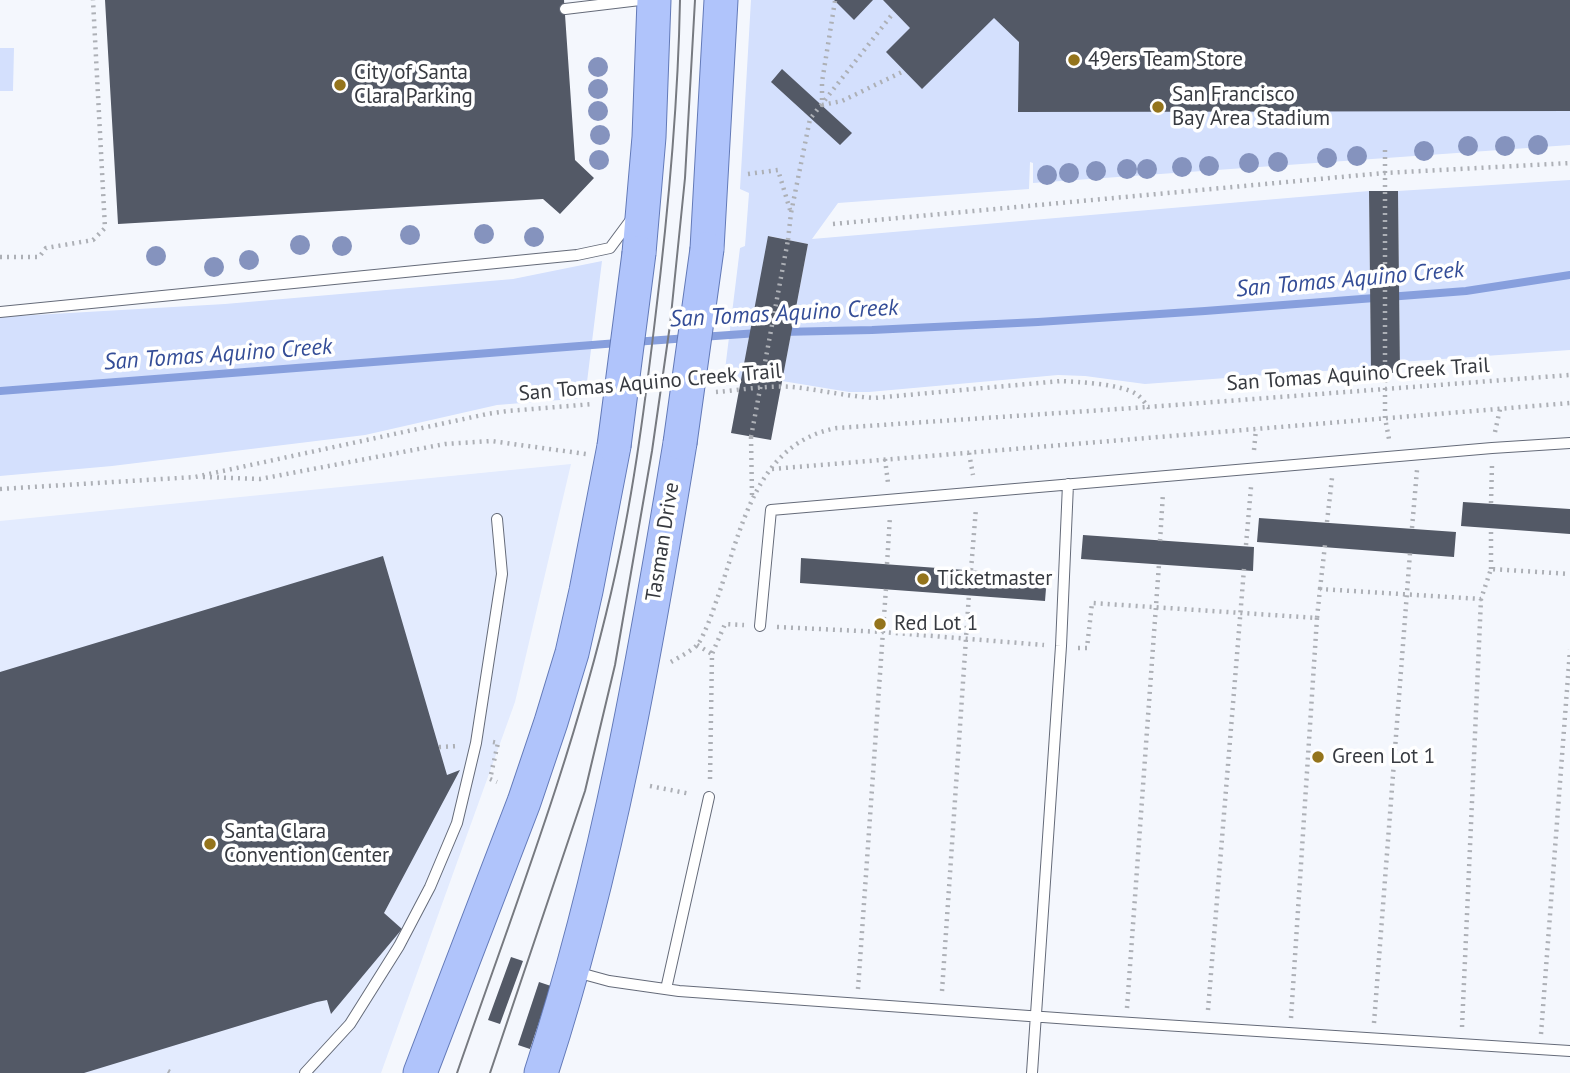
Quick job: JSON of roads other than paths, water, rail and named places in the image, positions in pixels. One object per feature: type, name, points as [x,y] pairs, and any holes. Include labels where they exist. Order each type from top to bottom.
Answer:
[{"type":"main road","points":[[420,1073],[524,802],[572,653],[614,446],[639,253],[652,73],[654,0]]},
{"type":"main road","name":"Tasman Drive","points":[[541,1073],[584,927],[622,768],[656,587],[680,443],[707,249],[721,0]]},
{"type":"lane","points":[[565,9],[640,0]]},
{"type":"lane","points":[[0,312],[577,255],[610,248],[644,202]]},
{"type":"lane","points":[[760,626],[771,510],[1570,443]]},
{"type":"lane","points":[[1032,1073],[1061,646],[1068,484]]},
{"type":"lane","points":[[305,1073],[350,1024],[399,946],[430,887],[457,823],[476,743],[502,573],[497,519]]},
{"type":"lane","points":[[666,989],[709,797]]},
{"type":"lane","points":[[571,971],[609,981],[666,989],[1126,1023],[1570,1051]]},
{"type":"waterway","name":"San Tomas Aquino Creek","points":[[781,332],[1038,322],[1205,311],[1466,291],[1570,275]]},
{"type":"waterway","name":"San Tomas Aquino Creek","points":[[701,337],[758,333]]},
{"type":"waterway","name":"San Tomas Aquino Creek","points":[[634,342],[688,338]]},
{"type":"waterway","name":"San Tomas Aquino Creek","points":[[0,391],[618,343]]},
{"type":"tram line","points":[[457,1073],[579,715],[611,593],[625,526],[637,458],[660,280],[675,120],[680,0]]},
{"type":"tram line","points":[[490,1073],[585,791],[615,665],[652,451],[670,325],[685,178],[695,0]]},
{"type":"place","name":"49ers Team Store","points":[[1074,60]]},
{"type":"place","name":"City of Santa Clara Parking","points":[[340,85]]},
{"type":"place","name":"San Francisco Bay Area Stadium","points":[[1158,107]]},
{"type":"place","name":"Ticketmaster","points":[[923,579]]},
{"type":"place","name":"Red Lot 1","points":[[880,624]]},
{"type":"place","name":"Green Lot 1","points":[[1318,757]]},
{"type":"place","name":"Santa Clara Convention Center","points":[[210,844]]}]
